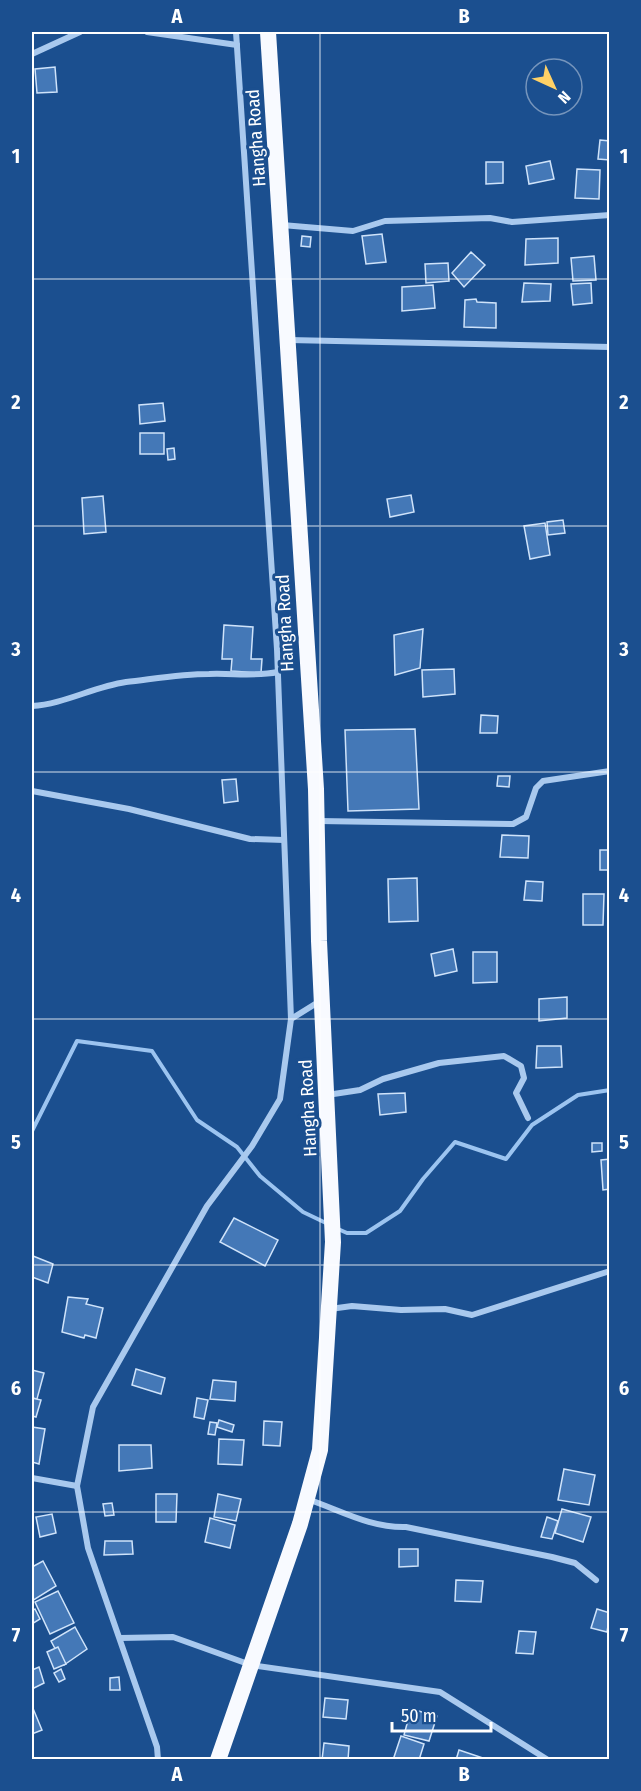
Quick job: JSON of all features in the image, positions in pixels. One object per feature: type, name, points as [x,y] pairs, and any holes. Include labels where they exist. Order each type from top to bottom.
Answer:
[{"type":"highway","name":"Hangha Road","points":[[218,1760],[306,1499],[320,1450],[333,1242],[315,821],[289,340],[268,32]]},
{"type":"street","points":[[32,54],[80,32]]},
{"type":"street","points":[[147,32],[237,45]]},
{"type":"street","points":[[158,1760],[157,1747],[88,1548],[77,1486],[93,1407],[207,1206],[252,1146],[280,1099],[291,1019],[278,672],[236,32]]},
{"type":"street","points":[[281,225],[353,231],[384,221],[490,218],[512,222],[609,215]]},
{"type":"street","points":[[289,340],[609,347]]},
{"type":"street","points":[[32,706],[52,705],[90,690],[122,683],[210,674],[258,676],[278,672]]},
{"type":"street","points":[[315,821],[513,824],[526,817],[536,788],[543,781],[609,771]]},
{"type":"street","points":[[32,791],[129,810],[250,839],[284,840]]},
{"type":"street","points":[[291,1019],[323,999]]},
{"type":"street","points":[[326,1095],[360,1090],[383,1079],[439,1063],[504,1056],[521,1066],[524,1078],[516,1094],[528,1118]]},
{"type":"street","points":[[330,1309],[352,1306],[401,1310],[445,1309],[472,1315],[609,1271]]},
{"type":"street","points":[[32,1478],[77,1486]]},
{"type":"street","points":[[306,1499],[347,1516],[372,1521],[384,1527],[406,1527],[575,1563],[596,1580]]},
{"type":"street","points":[[120,1638],[173,1637],[251,1665],[440,1692],[548,1760]]},
{"type":"building","points":[[55,67],[57,92],[37,93],[35,69]]},
{"type":"building","points":[[600,140],[610,141],[610,160],[598,159]]},
{"type":"building","points":[[550,161],[554,179],[529,184],[526,166]]},
{"type":"building","points":[[486,162],[503,162],[503,183],[486,184]]},
{"type":"building","points":[[577,169],[600,170],[599,199],[575,198]]},
{"type":"building","points":[[382,234],[386,262],[366,264],[362,236]]},
{"type":"building","points":[[302,236],[311,237],[310,247],[301,246]]},
{"type":"building","points":[[558,238],[558,263],[525,265],[526,239]]},
{"type":"building","points":[[471,252],[485,265],[464,287],[452,273]]},
{"type":"building","points":[[594,256],[596,280],[573,281],[571,258]]},
{"type":"building","points":[[448,263],[449,281],[426,283],[425,264]]},
{"type":"building","points":[[524,283],[551,284],[550,301],[522,302]]},
{"type":"building","points":[[591,283],[592,303],[573,305],[571,284]]},
{"type":"building","points":[[433,285],[435,308],[402,311],[402,287]]},
{"type":"building","points":[[476,299],[477,302],[496,303],[496,328],[464,327],[465,300]]},
{"type":"building","points":[[163,403],[165,421],[140,424],[139,405]]},
{"type":"building","points":[[140,433],[164,433],[164,454],[140,454]]},
{"type":"building","points":[[174,448],[175,459],[168,460],[167,449]]},
{"type":"building","points":[[411,495],[414,512],[390,517],[387,499]]},
{"type":"building","points":[[103,496],[106,532],[84,534],[82,498]]},
{"type":"building","points":[[563,520],[565,533],[548,535],[547,522]]},
{"type":"building","points":[[545,523],[550,555],[530,559],[524,526]]},
{"type":"building","points":[[224,625],[253,627],[251,659],[262,659],[261,673],[231,671],[232,659],[222,659]]},
{"type":"building","points":[[423,629],[420,668],[395,675],[394,635]]},
{"type":"building","points":[[454,669],[455,694],[423,697],[422,670]]},
{"type":"building","points":[[481,715],[498,716],[497,733],[480,733]]},
{"type":"building","points":[[415,729],[419,809],[348,811],[345,730]]},
{"type":"building","points":[[498,776],[510,776],[509,787],[497,786]]},
{"type":"building","points":[[236,779],[238,801],[224,803],[222,780]]},
{"type":"building","points":[[502,835],[529,836],[528,858],[500,857]]},
{"type":"building","points":[[600,850],[610,850],[610,870],[600,870]]},
{"type":"building","points":[[417,878],[418,921],[389,922],[388,879]]},
{"type":"building","points":[[526,881],[543,882],[542,901],[524,900]]},
{"type":"building","points":[[583,894],[604,894],[603,925],[583,925]]},
{"type":"building","points":[[453,949],[457,971],[435,976],[431,954]]},
{"type":"building","points":[[473,952],[497,952],[497,982],[473,983]]},
{"type":"building","points":[[567,997],[567,1018],[539,1021],[539,999]]},
{"type":"building","points":[[537,1046],[561,1046],[562,1067],[536,1068]]},
{"type":"building","points":[[405,1093],[406,1112],[380,1115],[378,1094]]},
{"type":"building","points":[[592,1143],[602,1143],[602,1151],[592,1152]]},
{"type":"building","points":[[610,1159],[610,1189],[603,1190],[601,1160]]},
{"type":"building","points":[[234,1218],[278,1240],[265,1266],[220,1242]]},
{"type":"building","points":[[33,1256],[53,1264],[48,1283],[32,1277]]},
{"type":"building","points":[[68,1297],[88,1299],[86,1304],[103,1308],[96,1338],[85,1335],[84,1338],[62,1332]]},
{"type":"building","points":[[136,1369],[165,1378],[161,1394],[132,1385]]},
{"type":"building","points":[[32,1370],[44,1373],[37,1399],[32,1398]]},
{"type":"building","points":[[213,1380],[236,1382],[235,1401],[210,1399]]},
{"type":"building","points":[[32,1398],[41,1400],[36,1417],[32,1416]]},
{"type":"building","points":[[197,1398],[208,1400],[204,1419],[194,1417]]},
{"type":"building","points":[[219,1420],[234,1425],[232,1432],[217,1427]]},
{"type":"building","points":[[264,1421],[282,1422],[280,1446],[263,1445]]},
{"type":"building","points":[[210,1422],[217,1423],[215,1435],[208,1434]]},
{"type":"building","points":[[32,1427],[45,1429],[39,1464],[32,1462]]},
{"type":"building","points":[[219,1439],[244,1440],[242,1465],[218,1464]]},
{"type":"building","points":[[119,1445],[151,1445],[152,1468],[119,1471]]},
{"type":"building","points":[[564,1469],[595,1475],[589,1505],[558,1500]]},
{"type":"building","points":[[156,1494],[177,1494],[176,1522],[156,1522]]},
{"type":"building","points":[[218,1494],[241,1499],[236,1521],[214,1517]]},
{"type":"building","points":[[112,1503],[114,1515],[105,1516],[103,1504]]},
{"type":"building","points":[[562,1509],[591,1517],[583,1542],[555,1533]]},
{"type":"building","points":[[52,1514],[56,1533],[40,1537],[36,1517]]},
{"type":"building","points":[[547,1517],[558,1521],[552,1539],[541,1537]]},
{"type":"building","points":[[210,1518],[235,1525],[230,1548],[205,1542]]},
{"type":"building","points":[[105,1541],[132,1541],[133,1554],[104,1555]]},
{"type":"building","points":[[399,1549],[418,1549],[418,1566],[399,1567]]},
{"type":"building","points":[[43,1561],[56,1586],[32,1601],[32,1567]]},
{"type":"building","points":[[456,1580],[483,1581],[481,1602],[455,1601]]},
{"type":"building","points":[[58,1591],[74,1623],[50,1634],[35,1602]]},
{"type":"building","points":[[35,1609],[40,1619],[32,1624],[32,1611]]},
{"type":"building","points":[[597,1609],[610,1613],[607,1632],[591,1628]]},
{"type":"building","points":[[75,1627],[87,1649],[64,1665],[51,1641]]},
{"type":"building","points":[[519,1631],[536,1632],[533,1654],[516,1653]]},
{"type":"building","points":[[58,1647],[66,1664],[54,1669],[47,1652]]},
{"type":"building","points":[[39,1667],[44,1683],[32,1689],[32,1670]]},
{"type":"building","points":[[61,1669],[65,1679],[59,1682],[54,1673]]},
{"type":"building","points":[[119,1677],[120,1690],[110,1690],[110,1678]]},
{"type":"building","points":[[325,1698],[348,1700],[346,1719],[323,1717]]},
{"type":"building","points":[[32,1706],[42,1730],[32,1734]]},
{"type":"building","points":[[411,1709],[437,1716],[429,1741],[404,1735]]},
{"type":"building","points":[[401,1736],[424,1744],[419,1760],[393,1760]]},
{"type":"building","points":[[324,1743],[349,1746],[348,1760],[322,1760]]},
{"type":"building","points":[[459,1750],[483,1758],[483,1760],[456,1760]]},
{"type":"waterway","points":[[32,1131],[77,1041],[152,1051],[197,1120],[237,1147],[260,1176],[303,1212],[326,1223]]},
{"type":"waterway","points":[[338,1229],[347,1233],[366,1233],[400,1211],[423,1179],[455,1142],[506,1159],[532,1125],[578,1095],[610,1090]]}]
